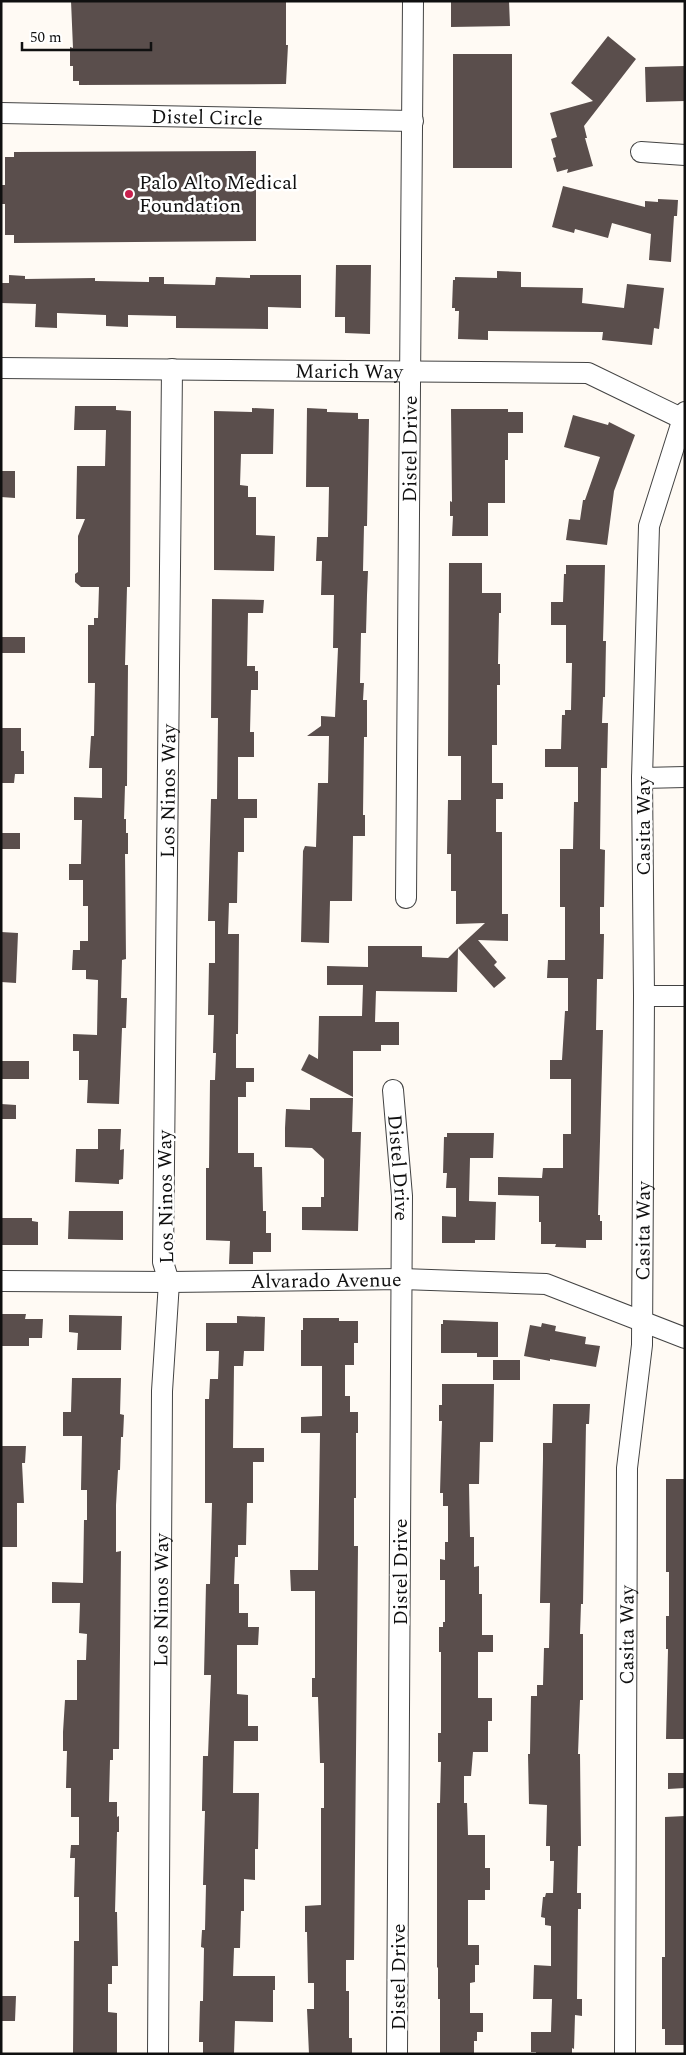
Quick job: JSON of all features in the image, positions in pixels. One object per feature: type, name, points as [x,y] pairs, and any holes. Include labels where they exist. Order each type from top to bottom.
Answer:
[{"type":"street","name":"Distel Drive","points":[[406,898],[413,1]]},
{"type":"street","name":"Distel Circle","points":[[1,113],[413,121]]},
{"type":"street","points":[[641,152],[685,155]]},
{"type":"street","name":"Marich Way","points":[[1,368],[588,373],[684,417]]},
{"type":"street","name":"Los Ninos Way","points":[[158,2054],[162,1391],[168,1282],[163,1262],[172,369]]},
{"type":"street","name":"Casita Way","points":[[625,2054],[627,1468],[642,1345],[644,996],[642,778],[649,526],[684,417]]},
{"type":"street","points":[[642,778],[685,777]]},
{"type":"street","points":[[644,996],[685,996]]},
{"type":"street","name":"Distel Drive","points":[[393,1090],[402,1196],[397,2054]]},
{"type":"street","name":"Alvarado Avenue","points":[[1,1281],[168,1282],[402,1279],[546,1284],[685,1338]]},
{"type":"building","points":[[71,1],[286,1],[286,45],[288,45],[286,84],[79,85],[79,81],[73,81],[73,66],[70,66],[70,47],[73,48]]},
{"type":"building","points":[[451,1],[509,1],[510,26],[451,27]]},
{"type":"building","points":[[608,36],[636,59],[584,126],[587,138],[585,138],[593,166],[567,173],[568,169],[557,172],[553,158],[556,157],[551,139],[557,137],[550,113],[593,101],[571,83]]},
{"type":"building","points":[[453,54],[512,54],[512,168],[453,168]]},
{"type":"building","points":[[685,66],[685,101],[646,102],[645,67]]},
{"type":"building","name":"Palo Alto Medical Foundation","points":[[256,151],[256,241],[14,243],[14,235],[5,235],[5,204],[1,204],[1,185],[5,185],[5,157],[14,157],[14,152]]},
{"type":"building","points":[[563,186],[645,207],[645,201],[658,202],[658,199],[678,200],[677,216],[674,216],[671,262],[649,260],[651,234],[612,223],[608,238],[575,229],[574,233],[552,227]]},
{"type":"building","points":[[336,265],[371,265],[370,334],[345,333],[345,317],[335,317]]},
{"type":"building","points":[[497,271],[521,272],[521,287],[583,288],[582,303],[624,308],[627,284],[664,288],[659,329],[654,328],[652,345],[602,340],[603,332],[488,331],[488,340],[458,339],[459,311],[455,311],[455,308],[452,308],[453,280],[455,280],[455,277],[497,278]]},
{"type":"building","points":[[9,275],[25,276],[25,279],[95,278],[95,281],[149,282],[149,277],[164,277],[164,284],[215,285],[216,277],[250,278],[250,275],[301,275],[301,308],[268,307],[268,329],[176,328],[176,316],[128,315],[128,327],[106,326],[106,315],[57,313],[57,328],[35,327],[36,304],[1,303],[1,283],[9,283]]},
{"type":"building","points":[[75,406],[116,406],[116,410],[131,411],[130,587],[127,587],[125,665],[128,665],[127,786],[125,786],[124,819],[126,819],[126,833],[128,833],[128,854],[125,854],[126,959],[122,960],[121,998],[127,998],[126,1028],[122,1028],[119,1104],[87,1103],[88,1080],[79,1080],[79,1051],[73,1051],[73,1034],[97,1035],[98,980],[86,979],[86,970],[72,970],[73,950],[80,950],[80,941],[88,941],[88,906],[83,906],[83,880],[69,880],[69,864],[81,864],[82,820],[74,820],[74,797],[102,798],[102,768],[89,768],[91,736],[94,736],[95,683],[88,683],[88,625],[94,625],[94,618],[98,618],[99,587],[81,587],[75,582],[75,574],[78,572],[78,536],[85,519],[76,519],[77,466],[105,466],[106,430],[74,430]]},
{"type":"building","points":[[252,408],[274,409],[273,454],[241,454],[240,485],[248,486],[248,497],[256,497],[256,535],[275,536],[274,571],[214,570],[214,411],[252,412]]},
{"type":"building","points":[[307,408],[327,409],[327,412],[358,413],[358,419],[369,419],[367,526],[364,526],[363,571],[368,571],[366,633],[361,633],[360,683],[364,683],[363,700],[367,700],[367,737],[364,737],[363,815],[365,815],[365,836],[353,836],[352,901],[330,901],[329,943],[301,942],[303,851],[305,846],[316,847],[318,783],[328,783],[329,736],[307,736],[321,726],[321,716],[335,717],[338,648],[333,648],[334,595],[321,595],[322,561],[316,561],[317,537],[328,537],[329,487],[306,487]]},
{"type":"building","points":[[451,409],[508,409],[508,412],[523,412],[523,433],[508,433],[508,460],[505,460],[505,503],[488,503],[488,536],[452,536],[453,516],[450,516],[450,501],[452,502]]},
{"type":"building","points":[[573,415],[608,425],[609,422],[635,435],[614,491],[607,545],[566,540],[569,519],[580,520],[583,500],[585,500],[600,457],[564,447]]},
{"type":"building","points":[[1,471],[15,471],[15,498],[1,497]]},
{"type":"building","points":[[449,563],[482,563],[482,593],[501,593],[498,664],[500,664],[500,685],[497,685],[497,745],[492,745],[492,783],[503,783],[503,799],[496,799],[496,832],[502,832],[502,914],[508,914],[508,941],[478,940],[497,962],[494,965],[506,978],[494,988],[458,948],[485,923],[456,924],[456,891],[451,891],[451,854],[447,854],[448,800],[461,800],[461,756],[448,756]]},
{"type":"building","points":[[566,565],[605,565],[603,641],[606,641],[605,697],[603,697],[602,723],[608,723],[607,768],[601,768],[600,849],[605,850],[604,907],[600,907],[600,934],[604,934],[603,979],[597,979],[596,1030],[603,1030],[598,1215],[600,1215],[600,1221],[602,1221],[602,1240],[586,1240],[586,1248],[555,1247],[556,1244],[541,1244],[539,1196],[498,1195],[498,1177],[542,1178],[543,1168],[563,1168],[563,1134],[571,1134],[571,1079],[550,1079],[550,1060],[562,1060],[565,1011],[568,1011],[568,978],[547,978],[548,960],[565,960],[565,907],[560,907],[560,849],[573,849],[574,802],[578,802],[578,767],[545,767],[545,749],[561,749],[562,715],[565,715],[565,710],[571,710],[572,663],[566,663],[566,625],[551,625],[551,602],[563,602]]},
{"type":"building","points":[[212,599],[264,600],[263,613],[248,613],[247,666],[255,666],[255,671],[258,671],[258,690],[251,690],[250,732],[254,732],[254,757],[238,757],[238,799],[257,799],[257,818],[244,818],[244,852],[238,852],[237,903],[229,903],[228,934],[239,934],[236,1068],[254,1068],[254,1082],[246,1082],[246,1097],[238,1097],[238,1153],[254,1153],[254,1167],[262,1167],[263,1211],[266,1211],[266,1233],[271,1233],[271,1252],[253,1252],[253,1264],[229,1264],[230,1241],[206,1240],[206,1168],[209,1168],[210,1080],[215,1080],[216,1053],[213,1053],[214,1015],[208,1015],[209,963],[215,963],[215,921],[208,921],[211,799],[217,799],[218,718],[211,718]]},
{"type":"building","points":[[1,637],[25,637],[25,653],[1,653]]},
{"type":"building","points":[[1,728],[21,728],[24,774],[15,774],[14,783],[1,783]]},
{"type":"building","points":[[1,833],[20,833],[20,849],[1,849]]},
{"type":"building","points":[[1,932],[18,933],[16,983],[1,982]]},
{"type":"building","points":[[368,946],[422,946],[422,957],[448,958],[458,948],[457,992],[376,991],[375,1022],[399,1022],[399,1045],[381,1045],[381,1051],[353,1051],[353,1097],[301,1070],[309,1054],[318,1059],[319,1016],[362,1016],[363,985],[327,985],[327,966],[368,967]]},
{"type":"building","points":[[1,1061],[29,1061],[29,1079],[1,1079]]},
{"type":"building","points":[[310,1098],[353,1098],[352,1132],[361,1132],[358,1231],[302,1230],[302,1207],[321,1207],[321,1197],[324,1197],[324,1159],[312,1148],[285,1147],[286,1109],[310,1110]]},
{"type":"building","points":[[1,1104],[16,1105],[16,1119],[1,1119]]},
{"type":"building","points":[[98,1129],[121,1129],[120,1150],[124,1149],[123,1179],[119,1180],[119,1184],[75,1182],[76,1149],[98,1149]]},
{"type":"building","points":[[447,1133],[494,1133],[493,1158],[470,1158],[469,1201],[496,1202],[495,1240],[475,1240],[475,1243],[442,1243],[442,1216],[456,1217],[456,1188],[446,1188],[447,1173],[443,1173],[444,1137],[447,1137]]},
{"type":"building","points":[[69,1211],[123,1211],[123,1240],[68,1239]]},
{"type":"building","points":[[1,1218],[32,1218],[32,1221],[38,1222],[38,1245],[1,1245]]},
{"type":"building","points":[[1,1314],[26,1314],[25,1319],[43,1319],[42,1338],[29,1338],[29,1346],[1,1346]]},
{"type":"building","points":[[69,1315],[122,1316],[121,1350],[77,1350],[78,1333],[69,1332]]},
{"type":"building","points":[[237,1316],[265,1317],[264,1351],[244,1351],[243,1366],[234,1366],[233,1448],[264,1448],[264,1462],[253,1462],[253,1503],[247,1503],[246,1545],[238,1545],[238,1557],[235,1557],[234,1584],[239,1584],[239,1613],[248,1613],[248,1627],[259,1627],[258,1645],[237,1645],[237,1694],[248,1695],[248,1726],[258,1726],[258,1741],[234,1741],[233,1793],[259,1793],[258,1849],[255,1849],[255,1880],[244,1879],[244,1911],[241,1911],[240,1948],[234,1948],[233,1976],[275,1976],[275,1990],[273,1990],[273,2022],[235,2021],[234,2053],[203,2053],[203,2042],[199,2042],[200,2001],[203,2001],[204,1948],[201,1947],[202,1930],[205,1930],[206,1885],[203,1885],[205,1811],[202,1811],[203,1756],[208,1756],[211,1675],[204,1675],[206,1584],[210,1584],[212,1503],[205,1503],[205,1399],[209,1399],[210,1379],[218,1379],[219,1351],[206,1351],[206,1323],[237,1323]]},
{"type":"building","points":[[303,1318],[339,1318],[339,1321],[358,1321],[358,1343],[354,1343],[354,1365],[345,1365],[345,1396],[350,1396],[350,1412],[358,1412],[358,1433],[356,1433],[356,1498],[354,1498],[354,1546],[358,1546],[354,1960],[346,1960],[346,1991],[349,1991],[349,2038],[352,2038],[352,2054],[309,2054],[307,2009],[314,2009],[314,1983],[308,1983],[305,1906],[321,1905],[321,1808],[324,1808],[324,1763],[320,1763],[318,1697],[312,1697],[312,1678],[315,1678],[315,1591],[291,1591],[290,1570],[318,1570],[320,1433],[301,1433],[301,1417],[322,1416],[322,1366],[301,1366]]},
{"type":"building","points":[[443,1320],[498,1322],[498,1357],[477,1357],[477,1353],[441,1353],[441,1324],[443,1324]]},
{"type":"building","points":[[542,1323],[556,1326],[555,1331],[586,1337],[585,1344],[600,1346],[596,1367],[524,1356],[530,1325],[541,1327]]},
{"type":"building","points":[[493,1360],[520,1360],[520,1380],[493,1380]]},
{"type":"building","points":[[72,1378],[121,1378],[120,1414],[124,1415],[116,1505],[116,1552],[121,1551],[119,1749],[113,1749],[113,1760],[110,1760],[109,1802],[117,1802],[117,1817],[119,1816],[115,1912],[117,1912],[118,1966],[112,1966],[112,1984],[108,1984],[108,2012],[117,2013],[117,2054],[73,2054],[74,1941],[79,1941],[79,1897],[74,1897],[75,1858],[70,1858],[71,1845],[79,1845],[79,1817],[71,1817],[71,1788],[66,1788],[67,1751],[63,1751],[63,1732],[65,1700],[77,1700],[77,1660],[86,1660],[87,1634],[79,1633],[80,1603],[52,1603],[52,1582],[83,1583],[84,1520],[87,1520],[87,1490],[81,1490],[82,1436],[63,1436],[63,1412],[71,1412]]},
{"type":"building","points":[[442,1384],[494,1384],[493,1442],[480,1442],[479,1484],[469,1484],[470,1537],[474,1537],[474,1567],[479,1566],[479,1594],[482,1594],[482,1635],[493,1635],[493,1652],[478,1652],[478,1698],[492,1698],[492,1721],[488,1721],[488,1752],[473,1752],[471,1776],[464,1776],[464,1803],[467,1803],[468,1835],[485,1835],[485,1868],[490,1868],[490,1890],[485,1890],[485,1900],[468,1900],[468,1945],[479,1945],[479,1965],[475,1965],[475,1982],[470,1983],[470,2013],[483,2013],[483,2032],[477,2032],[477,2041],[474,2041],[474,2054],[440,2054],[440,1999],[438,1999],[437,1968],[437,1803],[440,1803],[441,1762],[438,1762],[438,1733],[441,1733],[441,1652],[439,1652],[439,1627],[443,1627],[443,1622],[445,1622],[445,1580],[440,1580],[440,1559],[445,1560],[445,1542],[448,1542],[448,1506],[443,1506],[443,1493],[440,1493],[442,1421],[439,1421],[439,1405],[442,1405]]},
{"type":"building","points":[[553,1404],[590,1404],[589,1424],[586,1424],[583,1604],[581,1604],[580,1634],[583,1634],[583,1700],[580,1700],[578,1754],[580,1754],[581,1846],[578,1846],[577,1893],[581,1893],[581,1909],[578,1909],[577,1999],[582,1999],[582,2016],[575,2015],[574,2049],[572,2048],[572,2054],[536,2054],[536,2052],[531,2052],[531,2032],[551,2032],[552,1999],[533,1999],[534,1965],[551,1966],[551,1926],[545,1925],[545,1918],[541,1917],[543,1897],[545,1897],[546,1893],[553,1893],[554,1861],[550,1861],[550,1846],[546,1846],[547,1805],[529,1804],[528,1754],[530,1754],[531,1696],[537,1696],[537,1685],[543,1685],[544,1648],[549,1648],[550,1603],[540,1603],[543,1443],[552,1443]]},
{"type":"building","points":[[1,1446],[26,1446],[25,1463],[22,1463],[24,1503],[17,1503],[17,1547],[1,1547]]},
{"type":"building","points":[[666,1479],[685,1479],[685,1739],[666,1739],[668,1649],[666,1649],[666,1616],[669,1616],[669,1572],[666,1572]]},
{"type":"building","points":[[668,1773],[685,1773],[685,1788],[668,1789]]},
{"type":"building","points":[[685,1816],[685,2045],[665,2045],[665,2029],[662,2029],[662,1957],[665,1957],[665,1817]]},
{"type":"building","points":[[1,1996],[16,1996],[15,2021],[1,2021]]},
{"type":"place","name":"Palo Alto Medical Foundation","points":[[129,194]]}]
